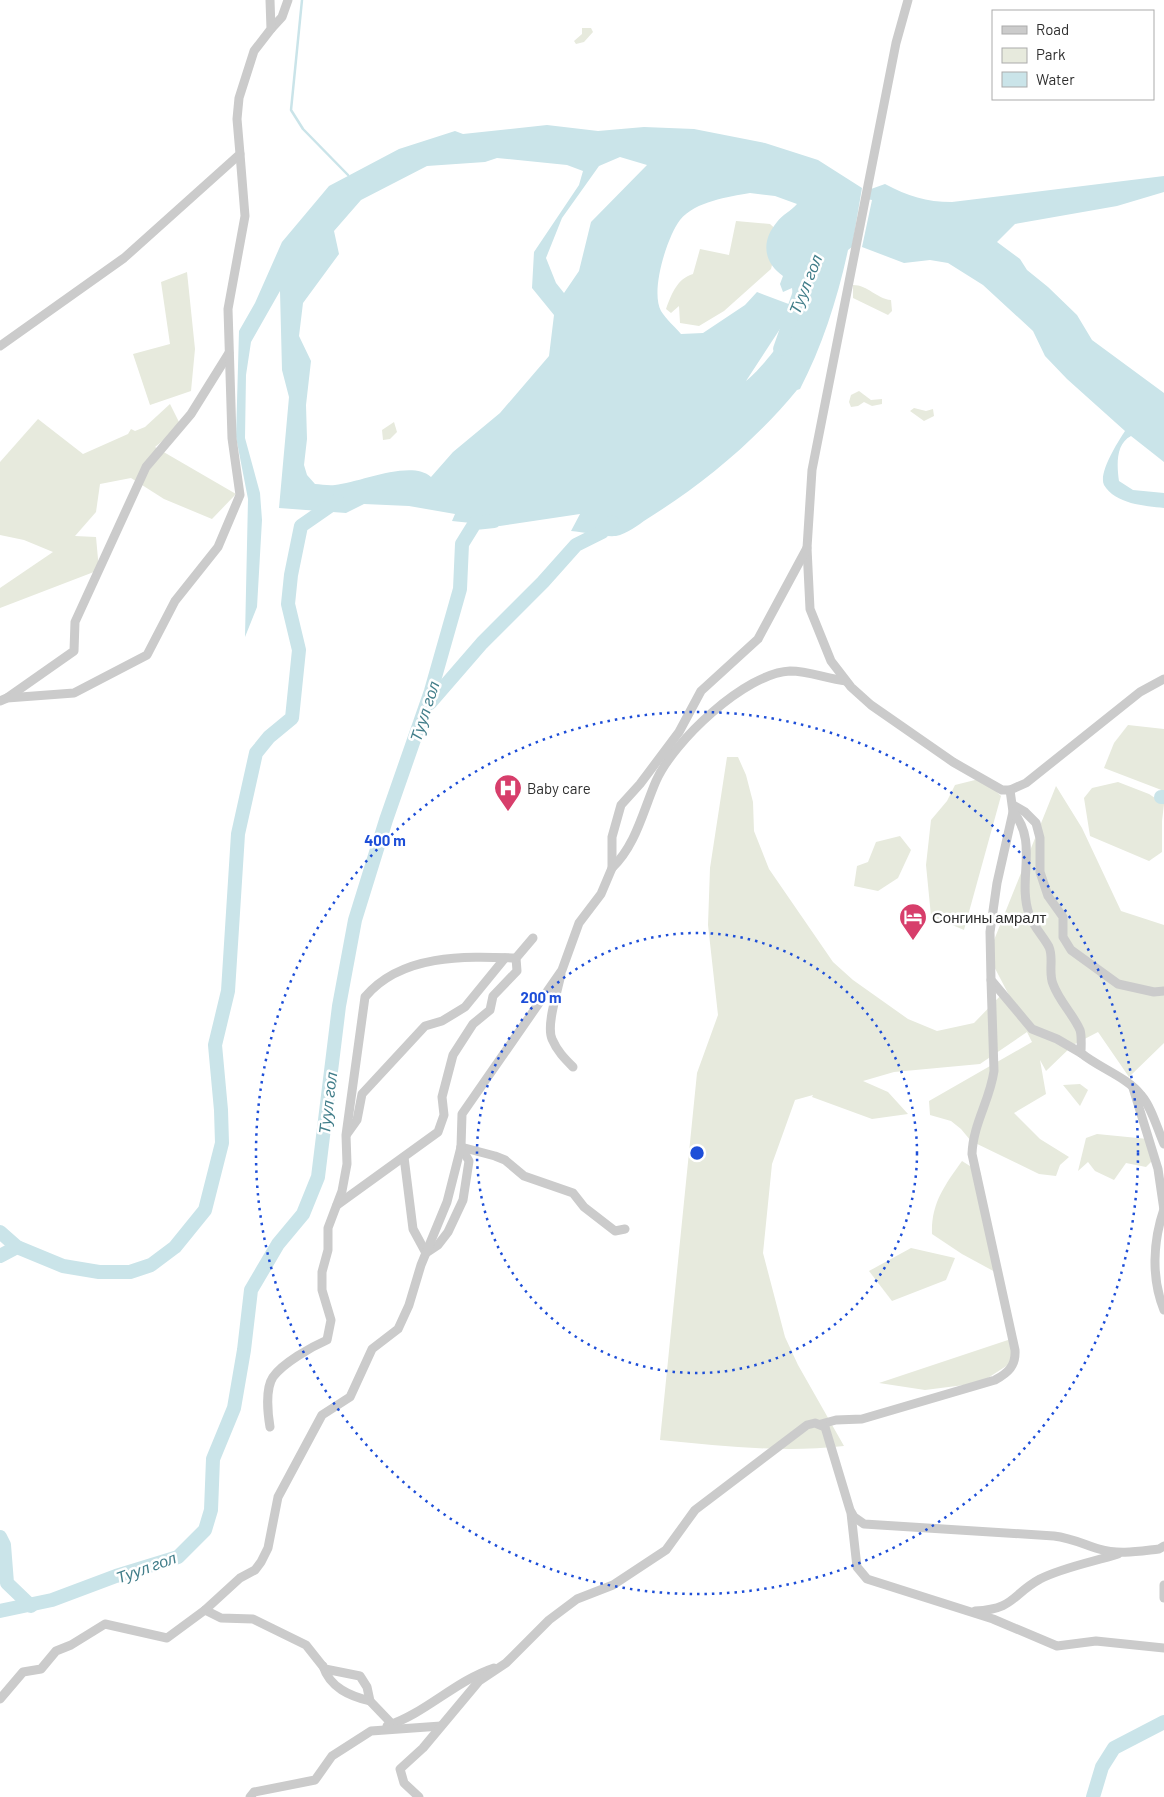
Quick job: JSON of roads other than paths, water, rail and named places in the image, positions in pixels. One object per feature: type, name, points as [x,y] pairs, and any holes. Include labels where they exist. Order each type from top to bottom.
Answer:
[{"type":"street","points":[[270,0],[272,29]]},
{"type":"street","points":[[4,699],[74,693],[147,655],[175,601],[218,547],[240,495],[232,438],[228,309],[245,216],[237,118],[239,98],[254,51],[282,17],[288,0]]},
{"type":"street","points":[[908,0],[896,44],[868,181],[812,470],[807,548],[810,609],[831,661],[846,680],[871,705],[952,762],[1002,790],[1010,790],[1026,782],[1140,692],[1164,679]]},
{"type":"street","points":[[0,346],[124,258],[240,154]]},
{"type":"street","points":[[4,699],[74,650],[75,622],[146,467],[192,414],[230,353]]},
{"type":"street","points":[[612,868],[612,837],[621,805],[640,784],[679,732],[701,691],[758,639],[807,548]]},
{"type":"street","points":[[573,1068],[559,1053],[551,1037],[552,1015],[562,970],[579,924],[601,894],[612,868],[621,859],[645,814],[664,763],[707,716],[750,685],[789,671],[803,672],[831,680],[846,680]]},
{"type":"street","points":[[419,1797],[404,1784],[400,1770],[423,1748],[479,1682],[506,1663],[549,1620],[577,1599],[613,1585],[666,1550],[695,1510],[807,1425],[836,1420],[862,1419],[995,1380],[1010,1370],[1013,1364],[1014,1350],[972,1154],[975,1129],[994,1071],[989,948],[992,911],[1013,808],[1010,790]]},
{"type":"street","points":[[1013,808],[1025,812],[1036,823],[1040,838],[1040,872],[1048,896],[1063,917],[1063,937],[1071,950],[1118,984],[1154,992],[1164,991]]},
{"type":"street","points":[[1013,808],[1026,834],[1028,862],[1025,892],[1030,915],[1049,948],[1049,972],[1053,986],[1081,1032],[1081,1053]]},
{"type":"street","points":[[337,1205],[438,1132],[444,1115],[442,1097],[453,1055],[473,1024],[490,1010],[492,996],[517,971],[516,958],[533,938]]},
{"type":"street","points":[[270,1427],[266,1409],[272,1378],[303,1351],[327,1340],[332,1320],[322,1290],[322,1272],[328,1250],[328,1228],[342,1191],[347,1164],[346,1135],[352,1084],[360,1048],[361,1016],[365,997],[377,983],[410,966],[449,958],[516,958]]},
{"type":"street","points":[[346,1135],[357,1120],[362,1094],[425,1026],[442,1021],[465,1007],[505,958]]},
{"type":"street","points":[[0,1699],[23,1672],[41,1669],[56,1651],[71,1645],[105,1624],[155,1637],[167,1638],[205,1610],[240,1578],[255,1570],[262,1562],[268,1548],[278,1497],[322,1415],[350,1397],[372,1349],[398,1329],[409,1305],[426,1253],[447,1202],[461,1147],[462,1114],[562,970]]},
{"type":"street","points":[[991,980],[1032,1029],[1057,1039],[1081,1053],[1094,1064],[1132,1086],[1142,1095],[1161,1128],[1164,1144]]},
{"type":"street","points":[[1132,1086],[1158,1169],[1164,1210],[1156,1230],[1155,1256],[1158,1294],[1164,1310]]},
{"type":"street","points":[[461,1147],[505,1160],[524,1176],[572,1193],[584,1207],[607,1226],[615,1231],[625,1229]]},
{"type":"street","points":[[426,1253],[438,1245],[448,1232],[463,1200],[469,1161],[461,1147]]},
{"type":"street","points":[[404,1157],[413,1229],[426,1253]]},
{"type":"street","points":[[821,1424],[828,1432],[850,1510],[857,1567],[862,1576],[873,1582],[970,1612],[1057,1646],[1096,1642],[1164,1648]]},
{"type":"street","points":[[850,1510],[854,1517],[864,1524],[872,1526],[1054,1536],[1072,1538],[1099,1549],[1123,1552]]},
{"type":"street","points":[[970,1612],[997,1609],[1007,1604],[1040,1579],[1062,1570],[1123,1552],[1159,1549],[1164,1546]]},
{"type":"street","points":[[1164,1585],[1164,1598]]},
{"type":"street","points":[[205,1610],[221,1618],[253,1619],[290,1636],[310,1648],[327,1675],[341,1690],[354,1697],[370,1701]]},
{"type":"street","points":[[250,1797],[254,1792],[315,1780],[332,1756],[371,1731],[392,1724],[427,1707],[466,1679],[506,1663]]},
{"type":"street","points":[[323,1666],[328,1670],[360,1676],[367,1687],[370,1701],[392,1724]]},
{"type":"street","points":[[371,1731],[441,1726]]},
{"type":"water","points":[[547,125],[598,131],[644,127],[694,129],[765,143],[818,160],[862,188],[852,247],[848,250],[834,304],[808,373],[800,389],[746,444],[668,506],[620,535],[605,536],[571,531],[580,514],[500,526],[452,521],[455,514],[409,506],[364,504],[346,513],[279,508],[289,397],[282,370],[280,291],[251,342],[246,375],[245,438],[260,493],[262,520],[257,607],[245,637],[248,499],[236,437],[239,331],[255,303],[282,242],[329,186],[399,149],[455,131],[463,134]],"holes":[[[620,157],[647,165],[591,222],[579,271],[564,293],[556,283],[546,258],[562,218],[599,166]],[[497,158],[567,165],[583,171],[579,185],[534,252],[532,288],[554,315],[549,356],[500,413],[453,452],[431,477],[422,472],[411,470],[384,473],[335,485],[315,484],[307,475],[304,465],[307,439],[306,405],[311,361],[299,336],[303,303],[339,254],[334,231],[361,200],[427,166],[485,162]],[[750,193],[775,196],[797,204],[781,217],[772,229],[768,236],[766,251],[771,264],[783,276],[780,284],[783,292],[792,288],[794,306],[757,292],[745,305],[703,333],[681,334],[663,314],[658,302],[659,278],[665,251],[680,220],[695,208],[722,198]],[[793,309],[789,327],[776,348],[746,381]]]},
{"type":"water","points":[[1164,176],[1164,192],[1117,206],[1015,224],[997,242],[1020,259],[1027,270],[1077,315],[1092,340],[1164,393],[1164,462],[1131,436],[1122,444],[1118,456],[1118,469],[1119,481],[1133,490],[1164,493],[1164,508],[1123,500],[1115,496],[1104,485],[1106,465],[1125,431],[1067,379],[1045,356],[1033,331],[983,285],[948,263],[930,260],[904,263],[862,247],[872,200],[867,199],[871,189],[885,184],[917,198],[952,202]]},
{"type":"waterway","points":[[302,0],[291,110],[303,129],[348,175]]},
{"type":"waterway","name":"Туул гол","points":[[780,349],[800,292]]},
{"type":"waterway","name":"Туул гол","points":[[0,1232],[17,1247],[63,1266],[99,1272],[130,1272],[151,1265],[175,1247],[205,1210],[222,1143],[215,1045],[228,991],[238,834],[256,753],[269,737],[292,718],[299,650],[288,604],[291,575],[301,526],[337,501]]},
{"type":"waterway","name":"Туул гол","points":[[0,1611],[52,1600],[116,1576],[178,1557],[205,1530],[211,1510],[213,1459],[234,1408],[244,1350],[251,1290],[278,1244],[303,1214],[318,1177],[339,1006],[355,920],[386,820],[431,691],[460,589],[462,544],[475,523],[494,521]]},
{"type":"waterway","points":[[430,703],[482,643],[543,582],[576,545],[602,532],[612,522]]},
{"type":"waterway","name":"Туул гол","points":[[0,1256],[17,1247]]},
{"type":"waterway","name":"Туул гол","points":[[0,1537],[4,1545],[7,1583],[31,1606]]},
{"type":"waterway","points":[[1093,1797],[1102,1767],[1114,1748],[1164,1722]]},
{"type":"place","name":"Baby care","points":[[508,812]]},
{"type":"place","name":"Сонгины амралт","points":[[913,941]]}]
